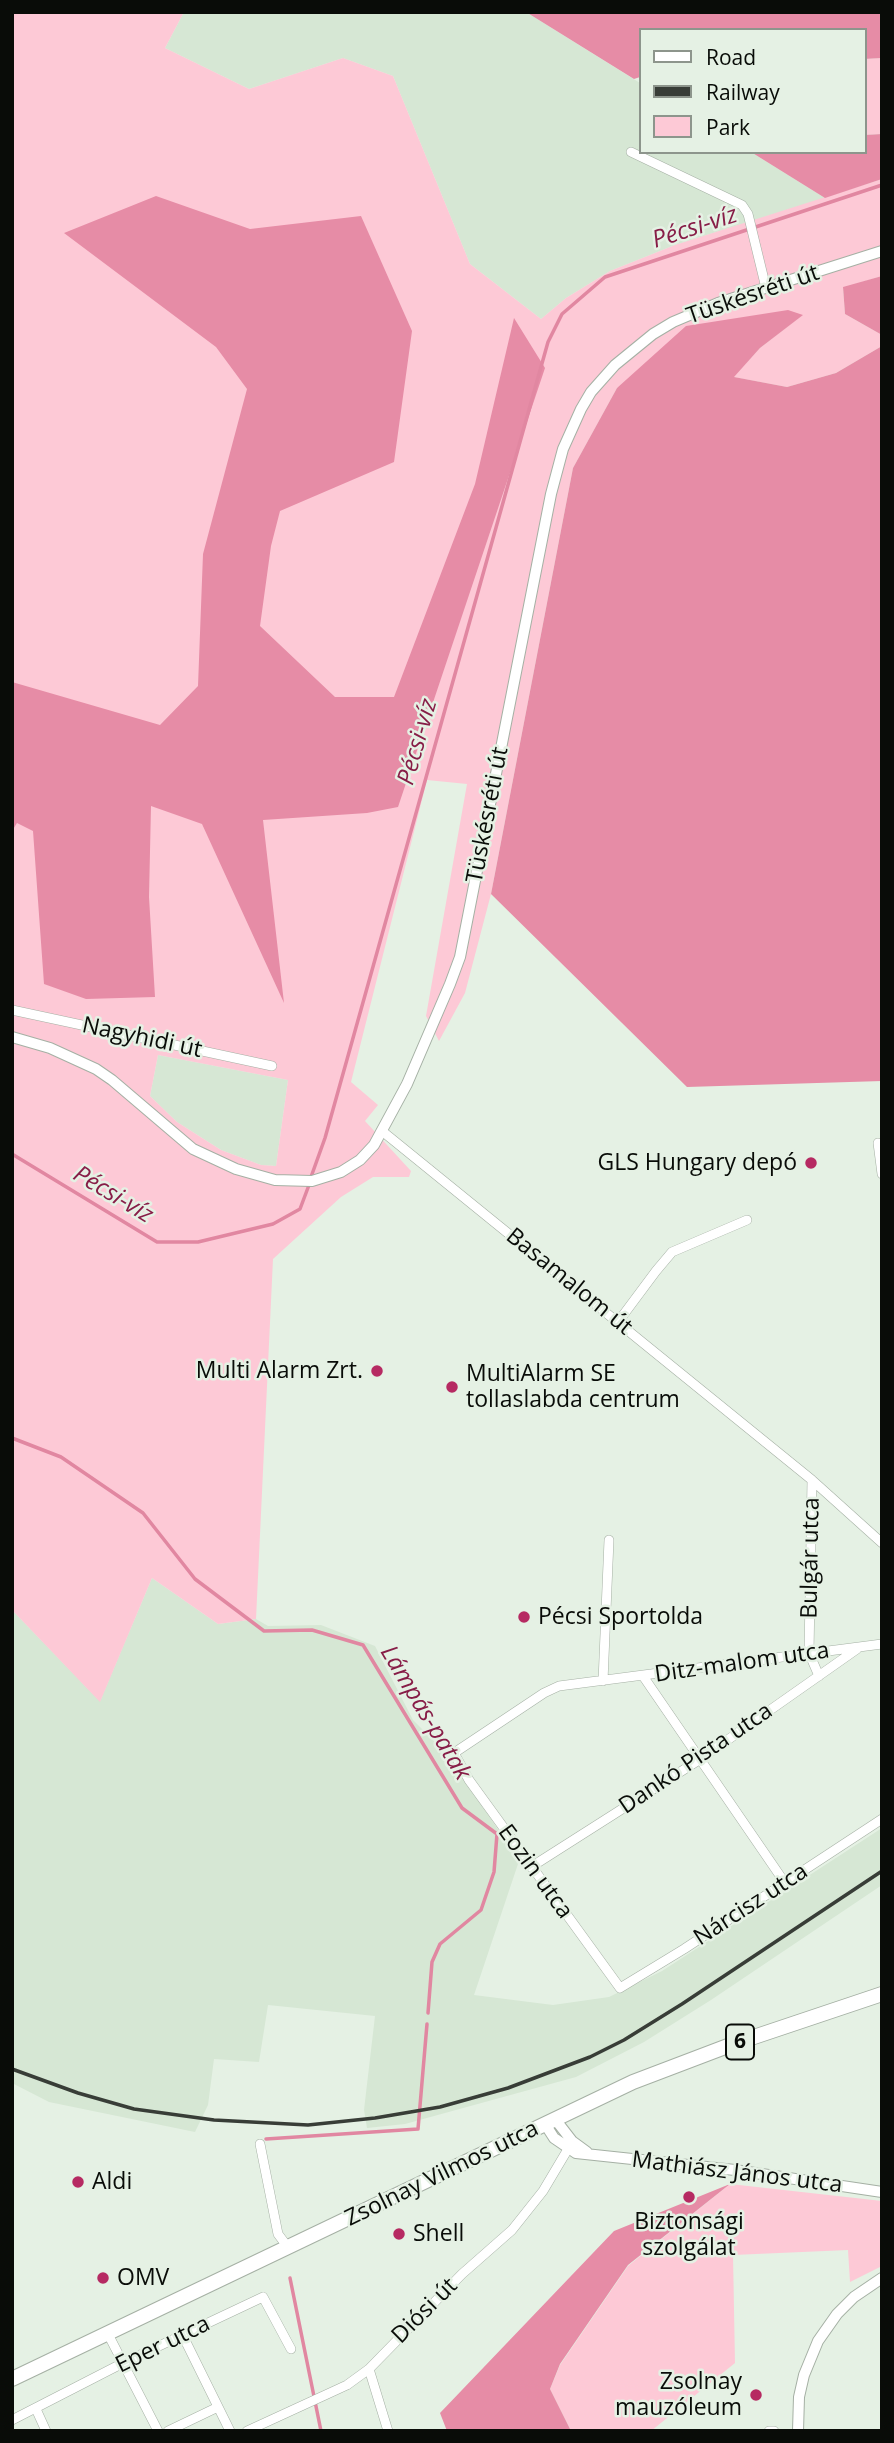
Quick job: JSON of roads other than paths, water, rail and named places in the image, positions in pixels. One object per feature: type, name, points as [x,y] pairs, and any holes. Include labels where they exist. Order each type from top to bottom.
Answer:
[{"type":"main road","name":"Zsolnay Vilmos utca","points":[[12,2379],[633,2082],[733,2044],[882,1994]]},
{"type":"street","points":[[631,152],[735,200],[745,209],[766,288]]},
{"type":"street","name":"Tüskésréti út","points":[[12,1037],[50,1048],[96,1069],[174,1135],[210,1159],[249,1173],[275,1180],[298,1182],[341,1172],[360,1160],[382,1131],[407,1084],[460,957],[551,494],[563,449],[586,400],[602,379],[632,349],[653,334],[694,313],[882,251]]},
{"type":"street","name":"Nagyhidi út","points":[[12,1010],[272,1066]]},
{"type":"street","name":"Basamalom út","points":[[382,1131],[812,1480],[882,1543]]},
{"type":"street","points":[[878,1143],[882,1174]]},
{"type":"street","points":[[618,1322],[672,1252],[747,1220]]},
{"type":"street","name":"Bulgár utca","points":[[812,1480],[809,1653],[818,1676]]},
{"type":"street","points":[[603,1681],[609,1540]]},
{"type":"street","name":"Ditz-malom utca","points":[[454,1753],[544,1693],[559,1686],[882,1644]]},
{"type":"street","name":"Dankó Pista utca","points":[[531,1867],[698,1760],[858,1648]]},
{"type":"street","points":[[643,1676],[698,1760],[785,1883]]},
{"type":"street","name":"Eozin utca","points":[[454,1753],[531,1867],[620,1987]]},
{"type":"street","name":"Nárcisz utca","points":[[620,1987],[882,1819]]},
{"type":"street","points":[[550,2122],[550,2133],[568,2149]]},
{"type":"street","points":[[550,2122],[577,2146],[593,2155]]},
{"type":"street","points":[[260,2144],[278,2234],[287,2246]]},
{"type":"street","name":"Mathiász János utca","points":[[568,2149],[593,2155],[735,2171],[882,2192]]},
{"type":"street","name":"Diósi út","points":[[247,2431],[347,2385],[369,2368],[462,2274],[512,2230],[544,2190],[568,2149]]},
{"type":"street","points":[[798,2431],[799,2397],[804,2375],[818,2341],[854,2297],[882,2278]]},
{"type":"street","name":"Eper utca","points":[[12,2420],[123,2363],[263,2297],[291,2348]]},
{"type":"street","points":[[108,2334],[158,2431]]},
{"type":"street","points":[[183,2336],[230,2431]]},
{"type":"street","points":[[369,2368],[388,2431]]},
{"type":"street","points":[[168,2431],[218,2407]]},
{"type":"street","points":[[36,2409],[46,2431]]},
{"type":"waterway","name":"Pécsi-víz","points":[[311,1177],[325,1138],[548,342],[562,314],[605,277],[882,185]]},
{"type":"waterway","name":"Pécsi-víz","points":[[12,1154],[157,1242],[198,1242],[273,1224],[300,1209],[309,1185]]},
{"type":"waterway","name":"Lámpás-patak","points":[[12,1438],[61,1457],[143,1513],[195,1579],[264,1631],[312,1630],[363,1645],[462,1808],[497,1834],[494,1872],[481,1910],[440,1944],[432,1962],[428,2013]]},
{"type":"waterway","name":"Lámpás-patak","points":[[266,2139],[418,2129],[427,2024]]},
{"type":"waterway","points":[[290,2278],[321,2431]]},
{"type":"railway","points":[[12,2069],[78,2093],[134,2109],[214,2120],[308,2125],[375,2118],[440,2107],[508,2088],[590,2057],[624,2040],[882,1871]]},
{"type":"place","name":"GLS Hungary depó","points":[[811,1163]]},
{"type":"place","name":"Multi Alarm Zrt.","points":[[377,1371]]},
{"type":"place","name":"MultiAlarm SE tollaslabda centrum","points":[[452,1387]]},
{"type":"place","name":"Pécsi Sportolda","points":[[524,1617]]},
{"type":"place","name":"Aldi","points":[[78,2182]]},
{"type":"place","name":"Biztonsági szolgálat","points":[[689,2197]]},
{"type":"place","name":"Shell","points":[[399,2234]]},
{"type":"place","name":"OMV","points":[[103,2278]]},
{"type":"place","name":"Zsolnay mauzóleum","points":[[756,2395]]}]
